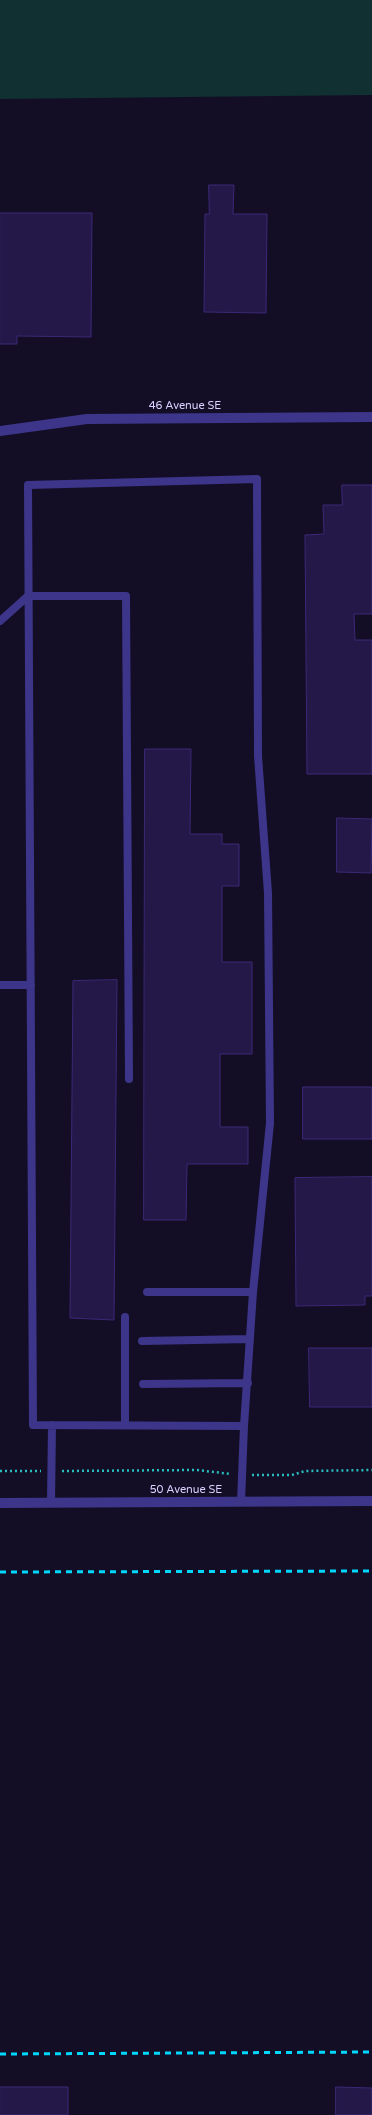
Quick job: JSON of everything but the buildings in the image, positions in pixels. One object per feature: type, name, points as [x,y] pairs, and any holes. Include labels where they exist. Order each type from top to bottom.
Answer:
[{"type":"street","name":"46 Avenue SE","points":[[0,431],[87,419],[372,417]]},
{"type":"street","name":"50 Avenue SE","points":[[0,1502],[372,1501]]},
{"type":"lane","points":[[241,1502],[244,1426],[253,1292],[270,1123],[268,893],[258,756],[257,479],[28,485],[33,1425],[244,1426]]},
{"type":"lane","points":[[0,621],[28,596],[126,596],[129,1079]]},
{"type":"lane","points":[[0,985],[31,985]]},
{"type":"lane","points":[[147,1292],[253,1292]]},
{"type":"lane","points":[[125,1317],[125,1425]]},
{"type":"lane","points":[[142,1341],[250,1339]]},
{"type":"lane","points":[[143,1384],[248,1383]]},
{"type":"lane","points":[[52,1425],[52,1502]]},
{"type":"path","points":[[0,1471],[197,1470],[242,1475],[292,1475],[305,1472],[372,1470]]},
{"type":"green space","points":[[0,0],[372,0],[372,95],[0,99]]},
{"type":"railway","points":[[0,1572],[372,1571]]},
{"type":"railway","points":[[0,2054],[372,2052]]}]
